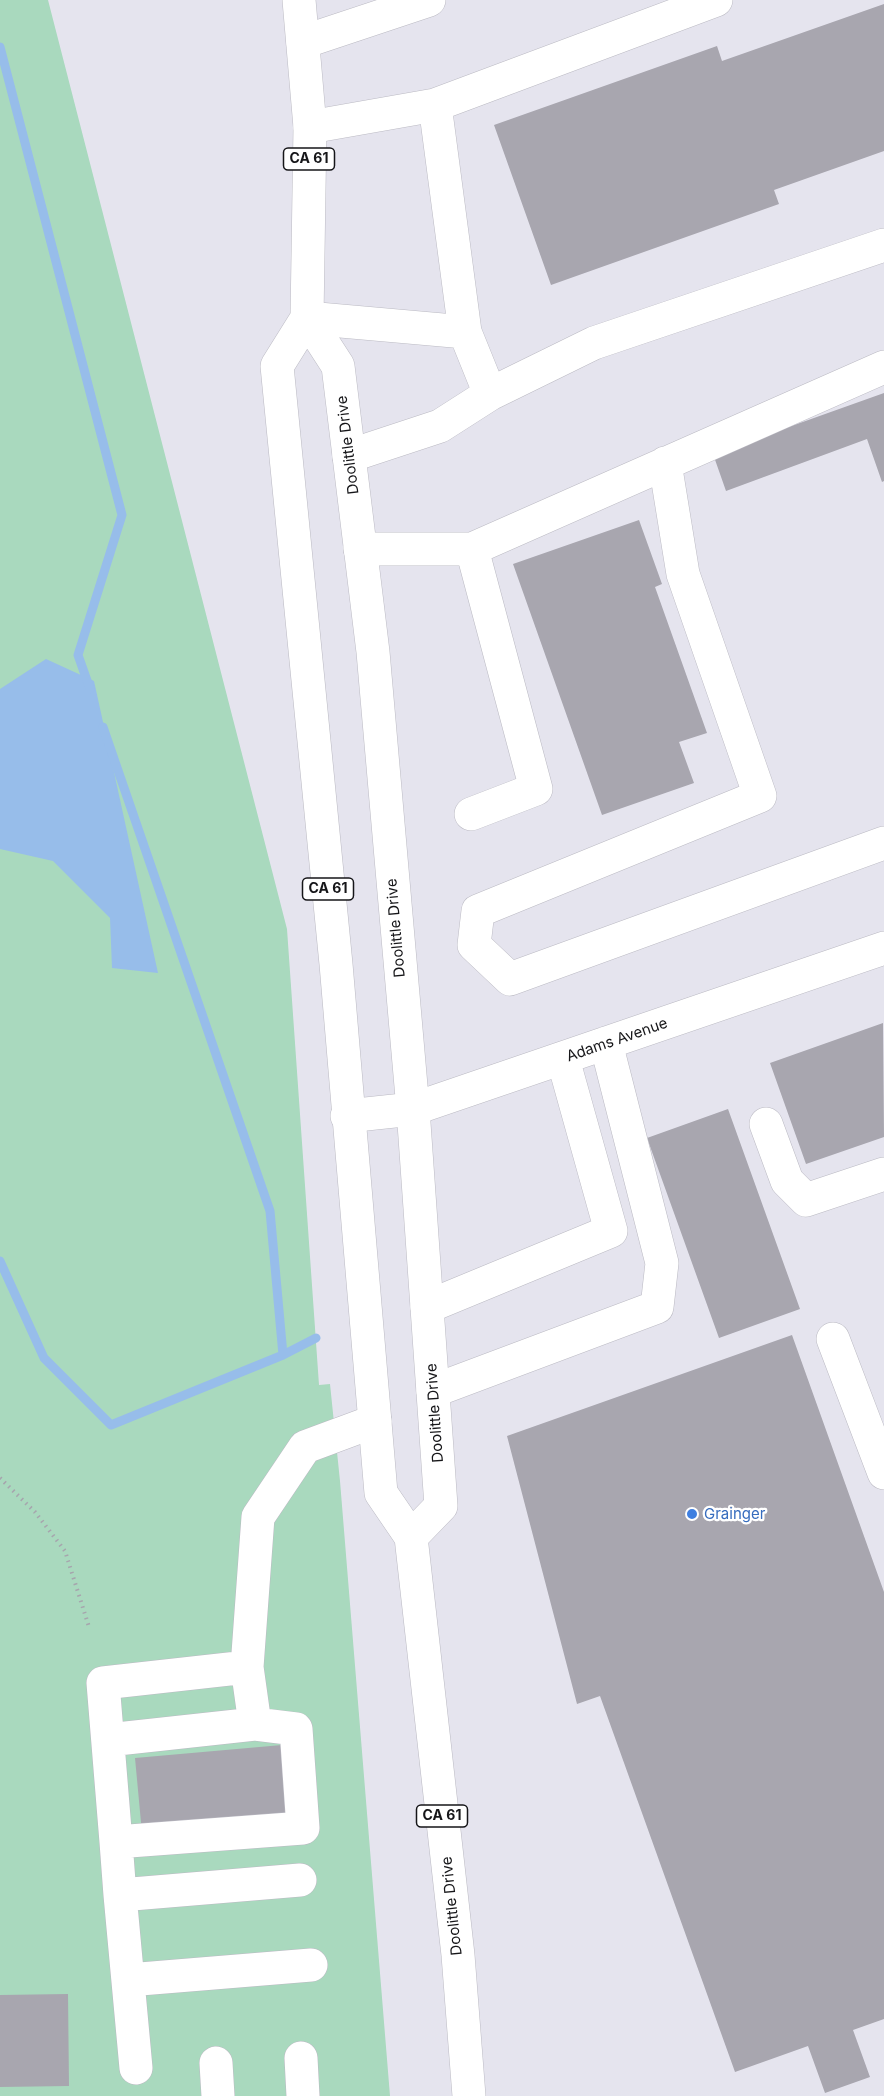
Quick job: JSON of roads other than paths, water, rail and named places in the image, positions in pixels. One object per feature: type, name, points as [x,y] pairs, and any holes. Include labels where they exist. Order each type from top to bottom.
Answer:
[{"type":"main road","name":"CA 61","points":[[299,0],[310,127],[307,318]]},
{"type":"main road","points":[[303,42],[429,0]]},
{"type":"main road","points":[[310,127],[435,105],[716,0]]},
{"type":"main road","points":[[435,105],[465,332],[490,394]]},
{"type":"main road","points":[[349,456],[440,426],[490,394],[594,343],[884,245]]},
{"type":"main road","points":[[307,318],[465,332]]},
{"type":"main road","name":"Doolittle Drive","points":[[411,1537],[441,1506],[413,1109],[373,652],[338,366],[307,318],[276,366],[336,964],[347,1116],[381,1493],[411,1537],[458,1955],[469,2096]]},
{"type":"main road","points":[[360,549],[472,549],[884,367]]},
{"type":"main road","points":[[665,463],[683,574],[760,796],[478,911],[474,945],[510,979],[884,843]]},
{"type":"main road","points":[[471,814],[536,789],[472,549]]},
{"type":"main road","name":"Adams Avenue","points":[[347,1116],[413,1109],[884,948]]},
{"type":"main road","points":[[433,1391],[657,1307],[662,1263],[606,1043]]},
{"type":"main road","points":[[427,1307],[611,1231],[563,1059]]},
{"type":"main road","points":[[766,1124],[787,1181],[806,1200],[884,1174]]},
{"type":"main road","points":[[833,1339],[884,1473]]},
{"type":"main road","points":[[255,1724],[247,1667],[258,1517],[305,1448],[375,1421]]},
{"type":"main road","points":[[136,2068],[103,1683],[247,1667]]},
{"type":"main road","points":[[108,1740],[255,1724],[296,1729],[303,1828],[116,1842]]},
{"type":"main road","points":[[120,1895],[300,1880]]},
{"type":"main road","points":[[128,1980],[311,1965]]},
{"type":"main road","points":[[301,2058],[303,2096]]},
{"type":"main road","points":[[216,2063],[218,2096]]},
{"type":"water","points":[[46,659],[94,681],[158,973],[112,968],[110,918],[53,861],[0,849],[0,689]]},
{"type":"waterway","points":[[0,47],[122,515],[78,655],[90,689]]},
{"type":"waterway","points":[[0,1261],[44,1358],[111,1425],[283,1355],[270,1211],[103,727]]},
{"type":"waterway","points":[[283,1355],[316,1338]]},
{"type":"place","name":"Grainger","points":[[692,1514]]}]
